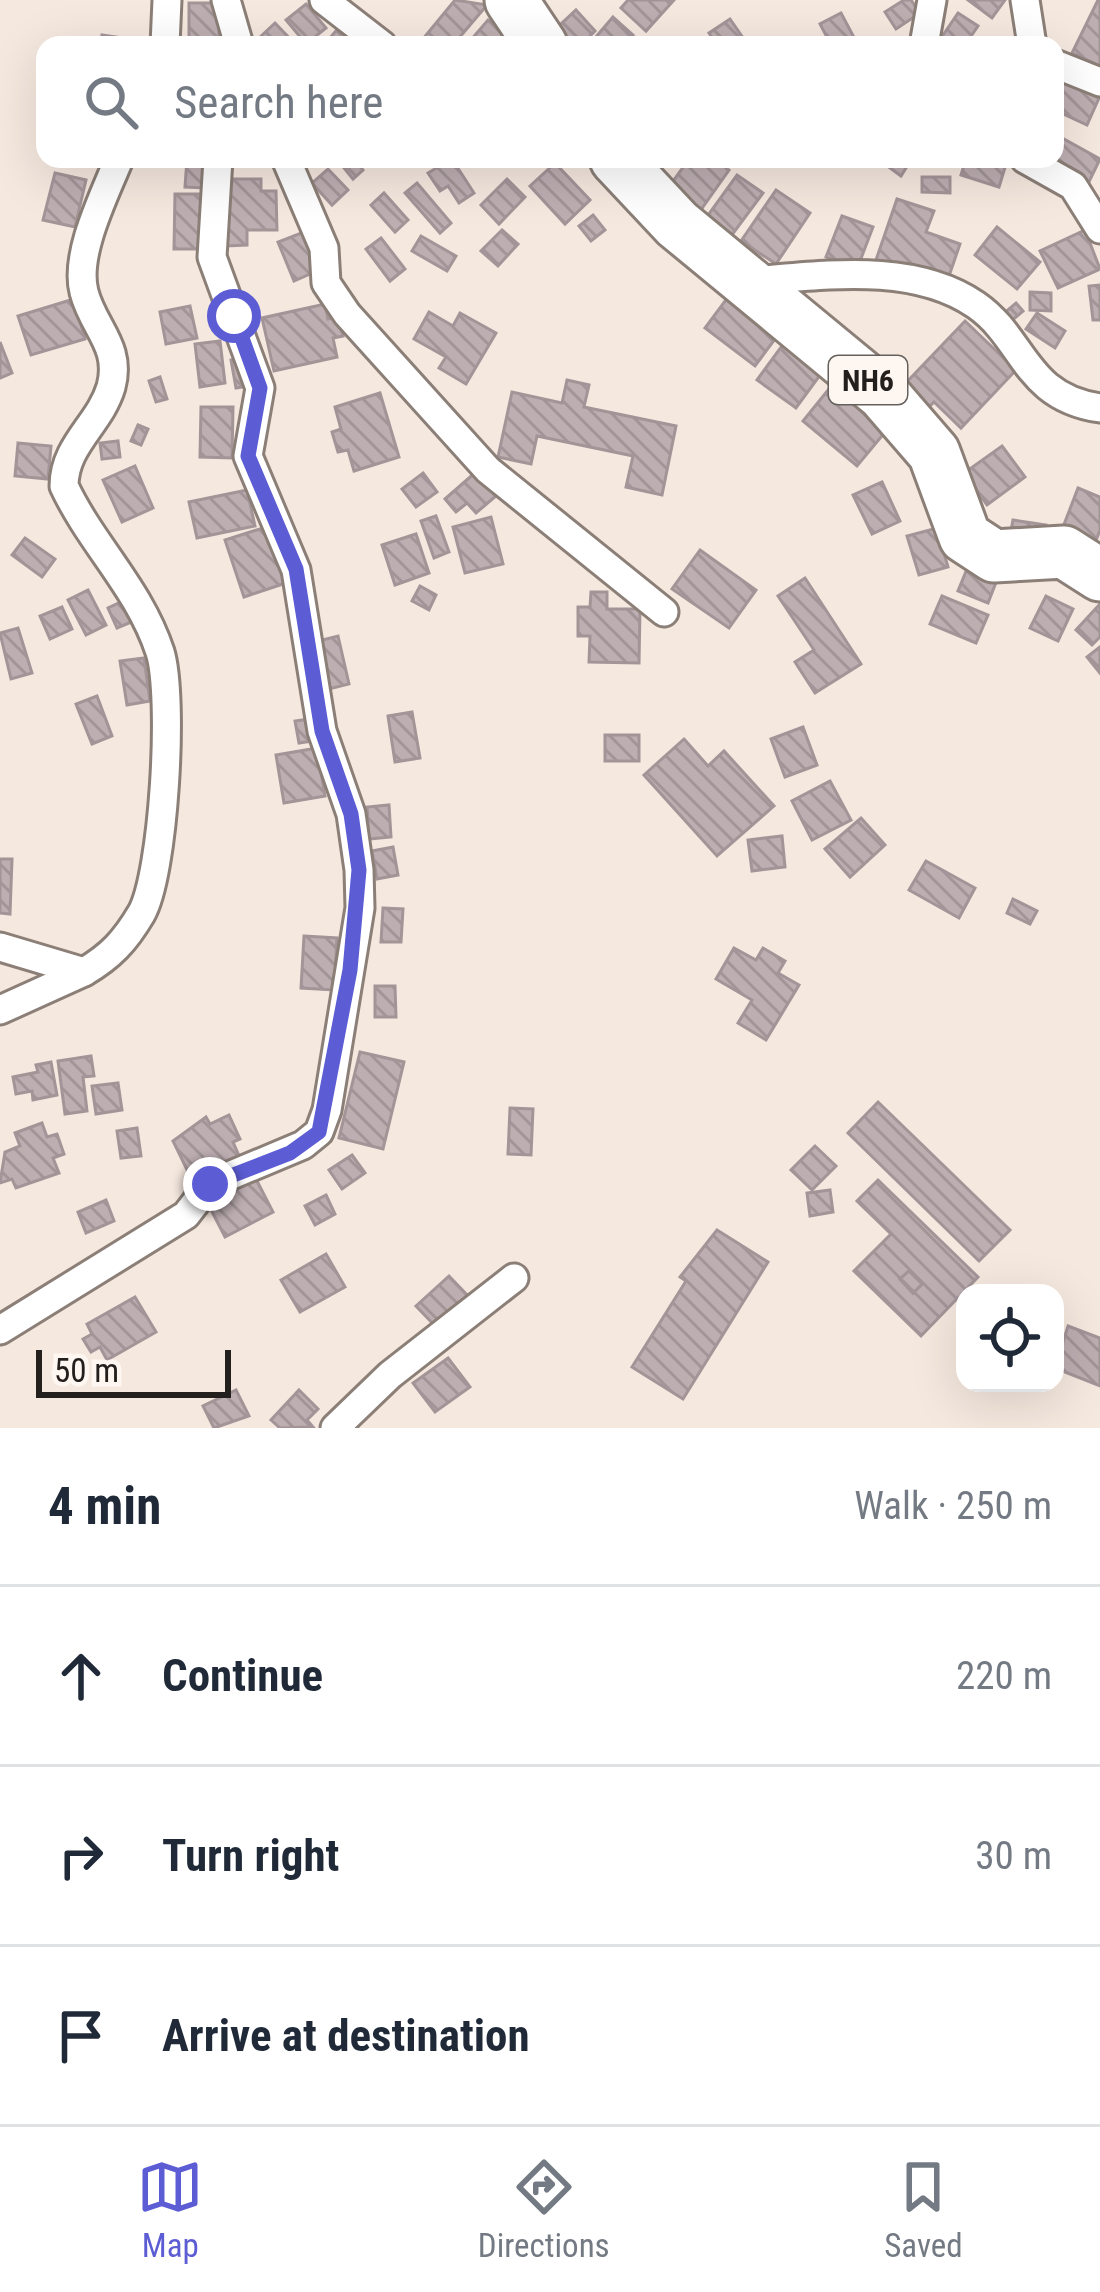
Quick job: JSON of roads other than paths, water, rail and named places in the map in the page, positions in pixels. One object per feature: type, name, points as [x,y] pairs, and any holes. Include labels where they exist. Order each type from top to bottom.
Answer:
[{"type":"highway","points":[[511,0],[535,36]]},
{"type":"highway","name":"NH6","points":[[618,168],[746,281],[819,337],[913,425],[934,453],[965,537],[994,556],[1064,551],[1100,575]]},
{"type":"street","points":[[165,36],[167,0]]},
{"type":"street","points":[[226,0],[236,36]]},
{"type":"street","points":[[323,0],[370,36]]},
{"type":"street","points":[[926,36],[932,0]]},
{"type":"street","points":[[1025,0],[1031,36]]},
{"type":"street","points":[[1064,68],[1100,82]]},
{"type":"street","points":[[0,1010],[117,952],[143,910],[164,787],[169,704],[160,653],[133,590],[64,485],[72,450],[101,410],[115,367],[111,345],[83,292],[89,243],[116,168]]},
{"type":"street","points":[[0,1330],[186,1215],[210,1184],[303,1145],[319,1132],[329,1098],[360,908],[359,870],[351,814],[322,731],[296,569],[248,456],[260,388],[212,257],[217,168]]},
{"type":"street","points":[[290,168],[324,248],[326,283],[347,314],[488,470],[664,612]]},
{"type":"street","points":[[1040,168],[1073,186],[1100,229]]},
{"type":"street","points":[[746,281],[842,273],[947,292],[978,306],[1050,388],[1100,408]]},
{"type":"street","points":[[0,947],[84,972]]},
{"type":"street","points":[[335,1428],[390,1376],[514,1279]]}]
